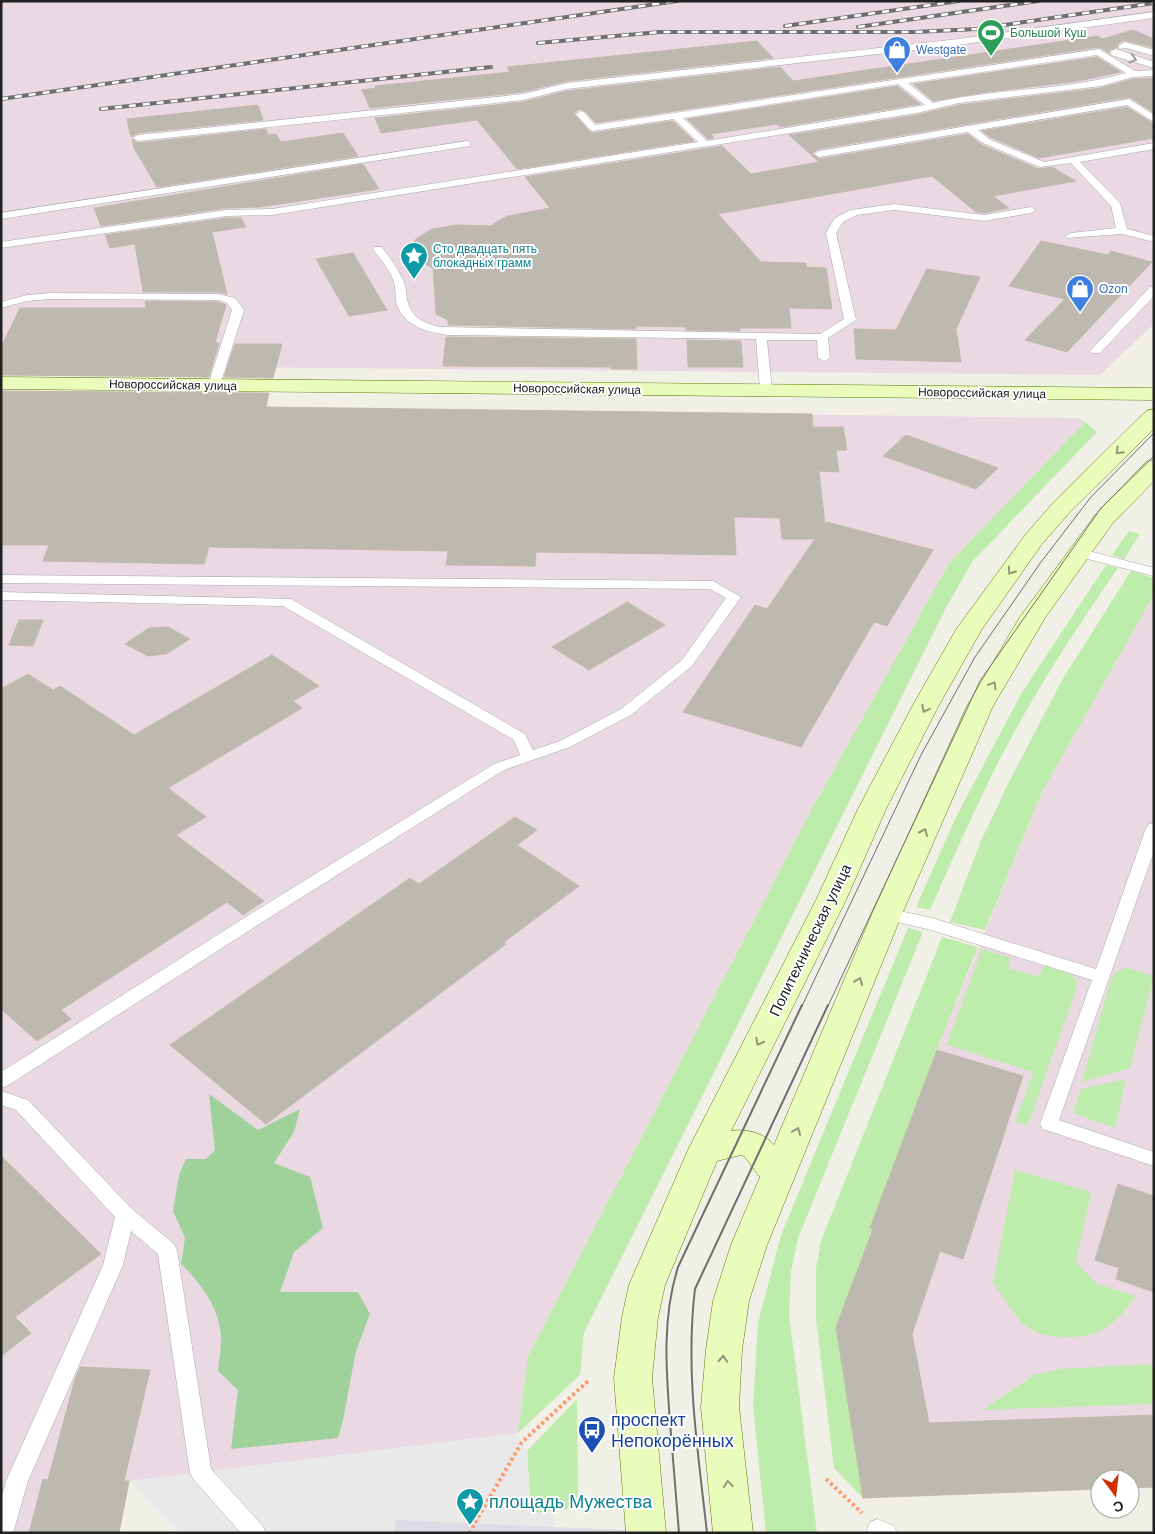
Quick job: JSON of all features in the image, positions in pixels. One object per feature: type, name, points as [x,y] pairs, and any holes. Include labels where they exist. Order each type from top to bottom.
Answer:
[{"type":"main road","name":"Новороссийская улица","points":[[1,376],[215,382]]},
{"type":"main road","name":"Новороссийская улица","points":[[1,383],[215,382],[766,387],[1154,394]]},
{"type":"main road","name":"Новороссийская улица","points":[[766,387],[1154,387]]},
{"type":"main road","name":"Политехническая улица","points":[[646,1533],[633,1378],[640,1317],[647,1285],[705,1150],[831,900],[872,809],[926,705],[970,628],[1040,533],[1063,506],[1154,416]]},
{"type":"main road","points":[[733,1533],[720,1408],[724,1350],[731,1301],[749,1244],[887,914],[980,706],[1033,617],[1104,519],[1154,467]]},
{"type":"main road","points":[[705,1150],[741,1142],[756,1147],[779,1176]]},
{"type":"lane","points":[[138,138],[523,97],[567,86],[950,43],[1154,15]]},
{"type":"lane","points":[[1154,53],[1125,45],[1114,53],[1154,66]]},
{"type":"lane","points":[[581,114],[593,128],[1099,52],[1134,74]]},
{"type":"lane","points":[[1,245],[227,214],[272,212],[704,144],[960,100],[1101,83],[1134,74],[1154,73]]},
{"type":"lane","points":[[900,81],[931,106]]},
{"type":"lane","points":[[819,154],[1129,102],[1154,119]]},
{"type":"lane","points":[[676,116],[704,144]]},
{"type":"lane","points":[[970,129],[986,141],[1043,165],[1154,146]]},
{"type":"lane","points":[[1,216],[467,144]]},
{"type":"lane","points":[[1073,160],[1116,205],[1122,231]]},
{"type":"lane","points":[[378,249],[398,280],[402,304],[406,314],[415,323],[430,329],[448,332],[822,337],[850,320],[831,232],[839,220],[855,212],[894,207],[984,218],[1031,210]]},
{"type":"lane","points":[[1072,236],[1122,231],[1154,239]]},
{"type":"lane","points":[[1096,351],[1154,289]]},
{"type":"lane","points":[[1,305],[27,298],[50,296],[218,297],[230,299],[236,304],[238,310],[215,382]]},
{"type":"lane","points":[[761,336],[766,387]]},
{"type":"lane","points":[[822,337],[824,358]]},
{"type":"lane","points":[[1081,553],[1154,572]]},
{"type":"lane","points":[[1,579],[713,585],[734,597],[687,663],[626,712],[565,744],[499,767],[274,907],[1,1081]]},
{"type":"lane","points":[[1,596],[286,602],[520,737],[528,757]]},
{"type":"lane","points":[[1154,828],[1049,1124],[1154,1159]]},
{"type":"lane","points":[[887,914],[932,924],[1101,978]]},
{"type":"lane","points":[[1,1098],[22,1105],[124,1214],[167,1250],[201,1473],[255,1533]]},
{"type":"lane","points":[[2,1533],[17,1481],[113,1265],[124,1214]]},
{"type":"path","points":[[469,1533],[522,1442],[588,1381]]},
{"type":"path","points":[[826,1479],[882,1531]]},
{"type":"shaded area","points":[[1,1],[1154,1],[1154,324],[1100,375],[1,365]]},
{"type":"shaded area","points":[[1,404],[1078,418],[1085,422],[949,563],[808,816],[528,1356],[518,1433],[130,1481],[119,1533],[1,1533]]},
{"type":"shaded area","points":[[1154,595],[1154,1487],[1140,1488],[1140,1469],[1090,1469],[1090,1489],[863,1498],[836,1327],[937,1050],[1042,792]]},
{"type":"shaded area","points":[[518,1433],[527,1451],[531,1512],[554,1512],[554,1533],[179,1533],[129,1481]]},
{"type":"shaded area","name":"площадь Мужества","points":[[395,1520],[694,1533],[395,1533]]},
{"type":"green space","points":[[1085,422],[1097,432],[972,562],[946,608],[584,1333],[580,1375],[518,1433],[528,1356],[808,816],[949,563]]},
{"type":"green space","points":[[1129,531],[1140,534],[1124,559],[1112,555]]},
{"type":"green space","points":[[1106,565],[1118,568],[1062,651],[1011,738],[979,802],[930,910],[916,907],[956,817],[1021,694]]},
{"type":"green space","points":[[1131,571],[1154,578],[1154,595],[1042,792],[985,930],[950,922],[980,843],[1008,784],[1062,680]]},
{"type":"green space","points":[[908,928],[923,932],[798,1238],[791,1272],[789,1314],[817,1533],[766,1533],[753,1406],[758,1323],[781,1235]]},
{"type":"green space","points":[[942,937],[978,947],[870,1228],[887,1234],[863,1498],[834,1468],[816,1319],[816,1269],[821,1241]]},
{"type":"green space","points":[[982,949],[1011,958],[1008,968],[1039,977],[1044,965],[1073,975],[1077,983],[1028,1125],[1015,1122],[1033,1072],[947,1045]]},
{"type":"green space","points":[[1127,968],[1154,976],[1130,1068],[1082,1082],[1111,979],[1118,971]]},
{"type":"green space","points":[[1126,1079],[1115,1128],[1073,1113],[1081,1089]]},
{"type":"green space","points":[[209,1094],[258,1130],[300,1109],[294,1132],[274,1163],[310,1177],[323,1228],[294,1252],[280,1292],[358,1292],[370,1314],[356,1351],[338,1438],[231,1449],[238,1390],[218,1371],[221,1339],[218,1318],[202,1288],[181,1264],[185,1238],[173,1211],[179,1175],[186,1159],[206,1159],[215,1150]]},
{"type":"green space","points":[[1015,1170],[1091,1192],[1076,1263],[1097,1284],[1136,1296],[1115,1320],[1099,1332],[1077,1337],[1065,1337],[1041,1334],[1031,1330],[1023,1324],[993,1283]]},
{"type":"green space","points":[[1154,1364],[1154,1404],[983,1410],[1034,1375],[1059,1369]]},
{"type":"green space","points":[[577,1399],[578,1508],[531,1513],[527,1451]]},
{"type":"building","points":[[1133,30],[1154,39],[1154,48],[1124,40],[1118,43],[1117,47],[1109,50],[1109,53],[1099,47],[596,123],[585,111],[580,109],[575,112],[575,115],[592,133],[673,121],[694,141],[517,169],[477,120],[381,133],[375,118],[523,102],[567,91],[780,67],[793,81],[1098,36],[1102,39]]},
{"type":"building","points":[[757,41],[773,58],[567,81],[523,92],[370,108],[362,90],[376,88],[375,86],[510,72],[507,67]]},
{"type":"building","points":[[1097,57],[1121,72],[1078,81],[933,101],[913,84]]},
{"type":"building","points":[[1154,78],[1154,113],[1129,97],[819,149],[812,153],[819,159],[968,134],[982,145],[1039,169],[1052,167],[1076,181],[993,196],[1009,208],[984,213],[976,212],[932,176],[718,214],[761,262],[806,263],[806,267],[826,268],[832,309],[789,308],[791,328],[740,328],[740,331],[686,330],[686,327],[636,326],[636,329],[448,325],[448,320],[436,314],[433,268],[407,251],[416,239],[432,229],[457,225],[491,226],[508,216],[550,208],[525,177],[722,146],[751,174],[819,162],[789,135],[917,115],[959,105],[1101,88],[1133,79]]},
{"type":"building","points":[[897,86],[920,104],[780,127],[777,124],[711,134],[714,138],[708,139],[687,119]]},
{"type":"building","points":[[258,105],[263,120],[138,133],[131,137],[127,119]]},
{"type":"building","points":[[1127,107],[1154,124],[1154,138],[1039,158],[990,137],[982,131]]},
{"type":"building","points":[[266,129],[268,135],[276,134],[281,142],[343,133],[358,156],[157,187],[134,148],[132,139],[138,143]]},
{"type":"building","points":[[363,164],[379,189],[260,207],[227,208],[101,226],[94,208]]},
{"type":"building","points":[[227,218],[241,218],[246,227],[212,232],[227,294],[218,292],[143,292],[135,244],[110,248],[105,235]]},
{"type":"building","points":[[1041,241],[1108,255],[1111,251],[1152,262],[1067,352],[1025,340],[1065,299],[1009,286]]},
{"type":"building","points":[[353,253],[387,310],[349,316],[316,259]]},
{"type":"building","points":[[927,269],[980,277],[956,329],[961,362],[856,359],[854,329],[896,330]]},
{"type":"building","points":[[145,301],[218,302],[226,305],[215,343],[219,343],[209,377],[1,375],[1,347],[20,308],[146,308]]},
{"type":"building","points":[[446,337],[636,339],[637,369],[611,369],[611,367],[443,366]]},
{"type":"building","points":[[687,340],[741,341],[743,367],[688,367]]},
{"type":"building","points":[[235,344],[282,344],[273,378],[224,377]]},
{"type":"building","points":[[1,391],[269,393],[266,407],[812,414],[813,427],[843,427],[847,450],[836,450],[839,472],[819,471],[825,524],[827,522],[933,550],[887,626],[874,622],[801,747],[683,712],[755,605],[767,609],[815,539],[782,539],[780,518],[734,517],[736,555],[536,552],[535,566],[446,565],[448,551],[209,547],[204,564],[43,561],[49,545],[1,545]]},
{"type":"building","points":[[906,435],[998,468],[976,489],[883,456]]},
{"type":"building","points":[[627,602],[665,625],[589,670],[552,647]]},
{"type":"building","points":[[19,620],[43,620],[33,646],[9,645]]},
{"type":"building","points":[[168,627],[190,639],[166,654],[148,656],[125,644],[149,628]]},
{"type":"building","points":[[272,655],[319,686],[293,701],[302,708],[168,788],[206,817],[176,835],[264,901],[243,915],[227,902],[61,1010],[71,1019],[37,1041],[1,1009],[1,689],[28,674],[53,690],[60,686],[134,735]]},
{"type":"building","points":[[515,817],[537,830],[517,845],[579,886],[504,942],[506,944],[266,1124],[170,1045],[410,878],[419,884]]},
{"type":"building","points":[[937,1050],[1023,1076],[963,1259],[940,1251],[912,1334],[929,1423],[1154,1415],[1154,1487],[1140,1488],[1140,1469],[1090,1469],[1090,1489],[863,1498],[836,1327],[873,1229],[870,1228]]},
{"type":"building","points":[[1,1156],[101,1254],[15,1317],[31,1333],[1,1356]]},
{"type":"building","points":[[1118,1184],[1154,1196],[1154,1292],[1116,1279],[1119,1268],[1095,1260]]},
{"type":"building","points":[[80,1367],[150,1370],[124,1481],[129,1481],[119,1533],[29,1533],[43,1479],[48,1480],[75,1379]]},
{"type":"tram line","points":[[802,1006],[921,755],[975,657],[1041,562],[1091,497],[1154,433]]},
{"type":"tram line","points":[[828,1006],[980,681],[1101,508],[1154,456]]},
{"type":"tram line","points":[[679,1533],[666,1344],[669,1305],[673,1286],[678,1267],[802,1005]]},
{"type":"tram line","points":[[707,1533],[692,1381],[691,1350],[695,1289],[828,1005]]},
{"type":"railway","points":[[1,99],[677,1]]},
{"type":"railway","points":[[785,26],[959,1]]},
{"type":"railway","points":[[858,27],[1038,1]]},
{"type":"railway","points":[[538,43],[660,32],[915,32],[977,29],[1154,3]]},
{"type":"railway","points":[[101,109],[491,67]]},
{"type":"place","name":"Большой Куш","points":[[991,57]]},
{"type":"place","name":"Westgate","points":[[897,74]]},
{"type":"place","name":"Сто двадцать пять блокадных грамм","points":[[414,280]]},
{"type":"place","name":"Ozon","points":[[1080,313]]},
{"type":"place","name":"проспект Непокорённых","points":[[592,1454]]},
{"type":"place","name":"площадь Мужества","points":[[470,1526]]}]
